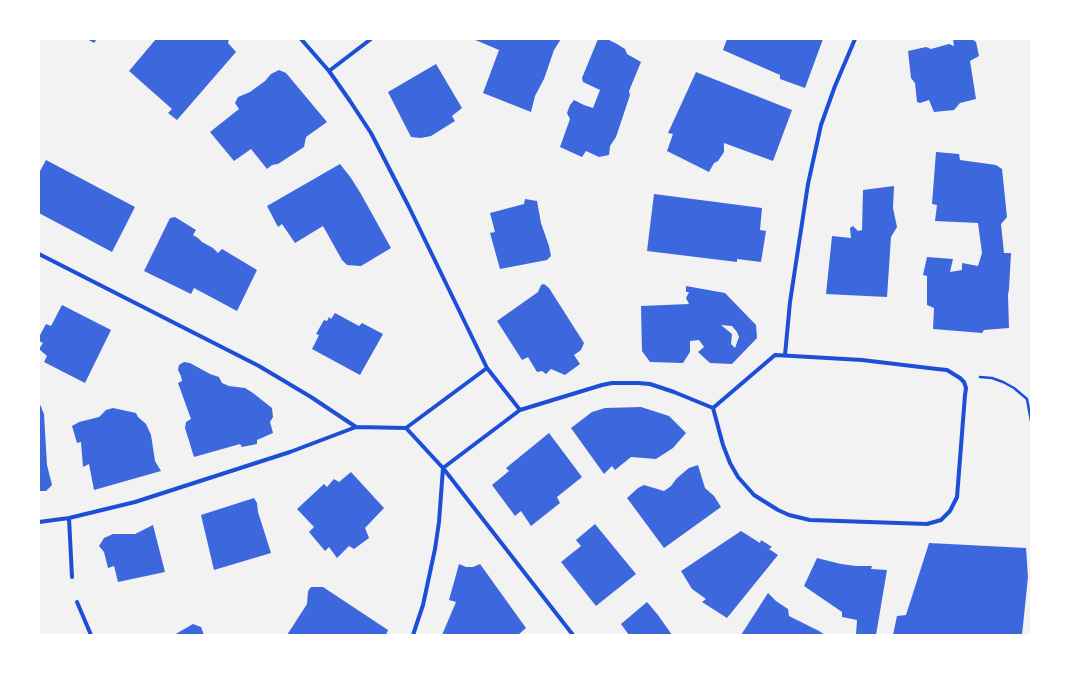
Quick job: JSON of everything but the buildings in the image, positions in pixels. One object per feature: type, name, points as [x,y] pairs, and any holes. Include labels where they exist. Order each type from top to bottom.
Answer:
[{"type":"street","points":[[301,39],[329,71],[371,133],[413,214],[487,368],[520,410]]},
{"type":"street","points":[[329,71],[371,39]]},
{"type":"street","points":[[785,355],[790,302],[808,184],[821,125],[854,39]]},
{"type":"street","points":[[39,254],[259,366],[311,397],[356,427]]},
{"type":"street","points":[[775,355],[862,360],[947,370],[960,378],[964,382],[966,388],[957,497],[955,504],[946,516],[935,523],[927,524],[810,520],[799,518],[778,510],[754,495],[738,477],[725,454],[713,408],[775,355]]},
{"type":"street","points":[[39,522],[69,518],[135,502],[290,452],[356,427],[406,428],[487,368]]},
{"type":"street","points":[[413,635],[423,605],[435,549],[439,522],[443,468],[520,410],[590,387],[612,383],[638,383],[661,387],[713,408]]},
{"type":"street","points":[[406,428],[443,468],[573,635]]},
{"type":"street","points":[[69,518],[72,577]]},
{"type":"street","points":[[77,602],[91,635]]},
{"type":"path","points":[[960,378],[992,378],[1004,382],[1014,388],[1027,399],[1031,421]]}]
